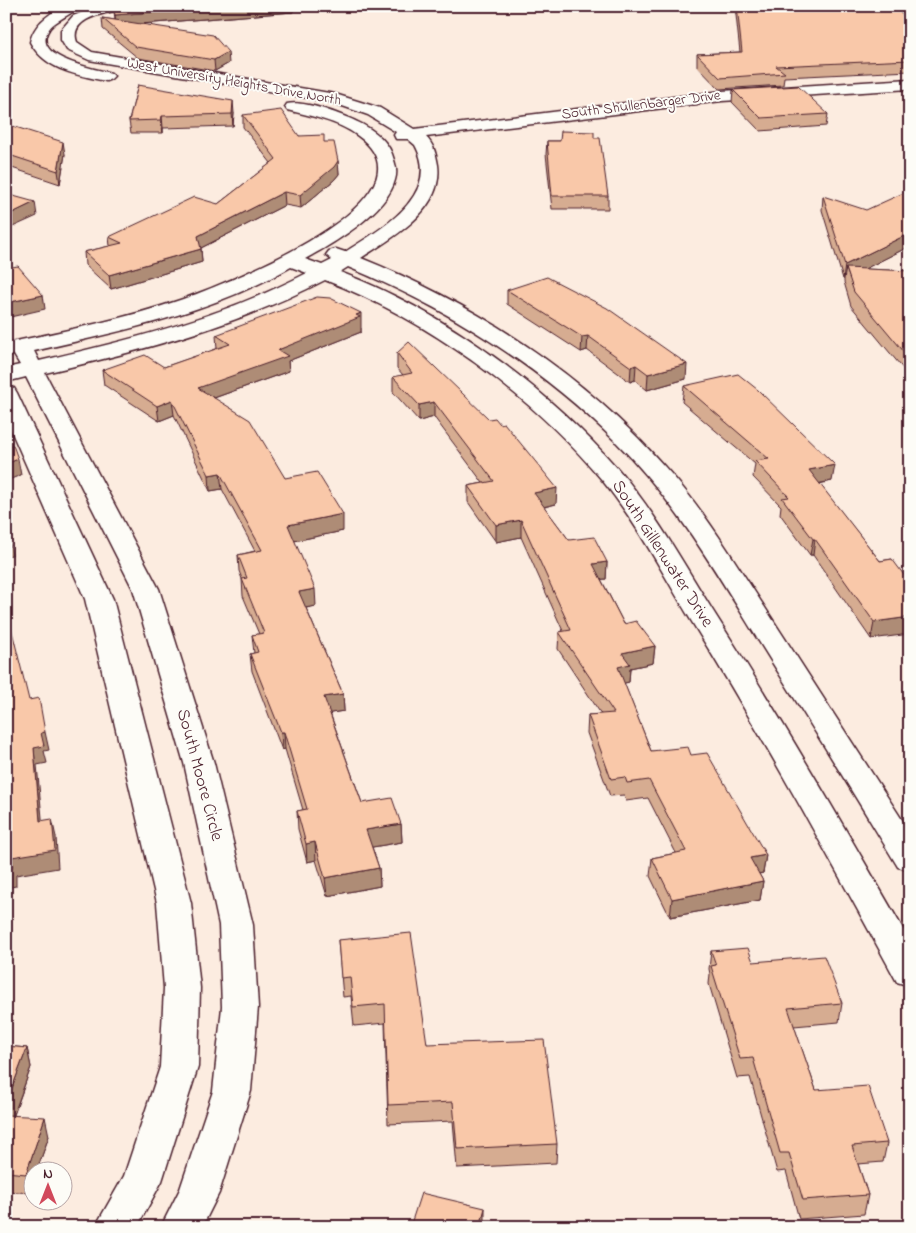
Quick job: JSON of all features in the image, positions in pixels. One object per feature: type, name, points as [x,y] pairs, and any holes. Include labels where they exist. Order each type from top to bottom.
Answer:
[{"type":"street","name":"West University Heights Drive North","points":[[72,6],[51,15],[37,24],[31,33],[31,45],[40,57],[60,66],[86,73],[288,105],[326,115],[359,129],[378,144]]},
{"type":"street","name":"West University Heights Drive North","points":[[117,6],[81,17],[70,28],[68,37],[71,46],[79,52],[119,62],[340,99],[366,108],[400,126],[418,139]]},
{"type":"street","name":"South Shullenbarger Drive","points":[[418,139],[722,96],[910,84]]},
{"type":"street","name":"South Shullenbarger Drive","points":[[378,144],[660,112],[773,102],[910,94]]},
{"type":"street","points":[[17,360],[140,344],[218,320],[261,303],[349,260],[407,218],[420,202],[431,182],[429,161],[418,139]]},
{"type":"street","points":[[17,360],[70,337],[153,315],[220,291],[289,260],[325,241],[370,206],[384,187],[388,170],[386,156],[378,144]]},
{"type":"street","name":"South Gillenwater Drive","points":[[314,247],[349,260],[434,300],[515,348],[588,406],[656,470],[700,526],[910,859]]},
{"type":"street","name":"South Gillenwater Drive","points":[[289,260],[374,294],[446,335],[500,372],[560,424],[610,475],[645,524],[744,679],[910,972]]},
{"type":"street","name":"South Moore Circle","points":[[17,360],[146,589],[199,762],[236,925],[240,1007],[232,1091],[199,1192],[181,1227]]},
{"type":"street","points":[[6,392],[99,599],[174,903],[182,988],[179,1067],[142,1181],[115,1227]]},
{"type":"building","points":[[125,6],[228,6],[115,15],[114,11]]},
{"type":"building","points":[[737,6],[894,6],[910,23],[910,60],[776,66],[785,73],[720,78],[697,54],[742,52]]},
{"type":"building","points":[[102,18],[213,35],[228,52],[214,60],[136,47]]},
{"type":"building","points":[[138,85],[233,101],[232,114],[162,116],[161,120],[129,121]]},
{"type":"building","points":[[798,86],[828,114],[761,118],[733,90]]},
{"type":"building","points":[[281,110],[299,136],[324,135],[324,142],[334,142],[338,161],[334,167],[300,195],[284,192],[198,236],[201,249],[109,275],[84,252],[122,243],[109,237],[194,197],[218,204],[276,159],[243,115]]},
{"type":"building","points":[[6,124],[63,142],[58,171],[6,154]]},
{"type":"building","points":[[561,131],[594,132],[594,138],[600,138],[608,196],[552,196],[547,141],[560,141]]},
{"type":"building","points":[[910,190],[910,233],[845,265],[823,196],[866,210]]},
{"type":"building","points":[[6,194],[35,202],[6,216]]},
{"type":"building","points":[[18,266],[43,295],[6,303],[6,268]]},
{"type":"building","points":[[846,268],[910,271],[910,359],[854,292]]},
{"type":"building","points":[[547,277],[607,308],[687,364],[648,374],[636,365],[631,367],[588,336],[582,337],[507,290]]},
{"type":"building","points":[[317,297],[330,298],[361,313],[356,315],[360,317],[278,350],[288,356],[198,388],[250,420],[285,478],[317,472],[343,514],[288,525],[315,589],[299,592],[343,694],[324,697],[362,803],[392,798],[401,824],[366,830],[379,868],[325,878],[315,842],[306,844],[297,811],[307,809],[284,732],[281,732],[250,654],[258,652],[252,635],[264,633],[242,579],[247,578],[238,555],[262,550],[220,473],[209,475],[172,400],[157,406],[102,370],[145,355],[164,367],[230,344],[216,335]]},
{"type":"building","points":[[409,342],[489,419],[495,418],[500,424],[504,423],[557,488],[534,493],[569,540],[594,537],[607,562],[593,564],[624,624],[636,621],[655,646],[622,653],[630,664],[618,667],[651,751],[688,747],[691,755],[707,753],[766,855],[750,858],[763,881],[672,899],[652,858],[686,851],[649,780],[627,783],[625,777],[611,779],[588,715],[614,713],[559,632],[571,630],[521,520],[496,525],[468,486],[494,481],[434,402],[419,405],[393,377],[412,373],[397,353]]},
{"type":"building","points":[[738,374],[758,390],[835,465],[809,470],[880,561],[892,559],[910,583],[910,617],[874,622],[815,539],[813,539],[782,498],[789,497],[755,461],[769,459],[684,386]]},
{"type":"building","points":[[13,445],[18,459],[6,464],[6,446]]},
{"type":"building","points":[[6,607],[29,700],[39,698],[45,732],[41,733],[44,746],[34,748],[40,821],[52,819],[55,850],[12,857],[12,868],[6,869]]},
{"type":"building","points":[[411,933],[427,1044],[544,1040],[557,1144],[457,1149],[453,1102],[388,1105],[385,1004],[353,1007],[350,977],[341,978],[338,940]]},
{"type":"building","points":[[748,948],[753,962],[824,956],[842,1003],[788,1008],[816,1090],[868,1086],[887,1143],[852,1146],[868,1195],[803,1200],[789,1153],[780,1153],[753,1058],[740,1059],[711,966],[716,965],[711,951]]},
{"type":"building","points":[[6,1046],[27,1048],[6,1104]]},
{"type":"building","points":[[6,1115],[45,1117],[31,1160],[22,1160],[22,1174],[6,1172]]},
{"type":"building","points":[[421,1193],[485,1208],[480,1227],[410,1227]]}]
